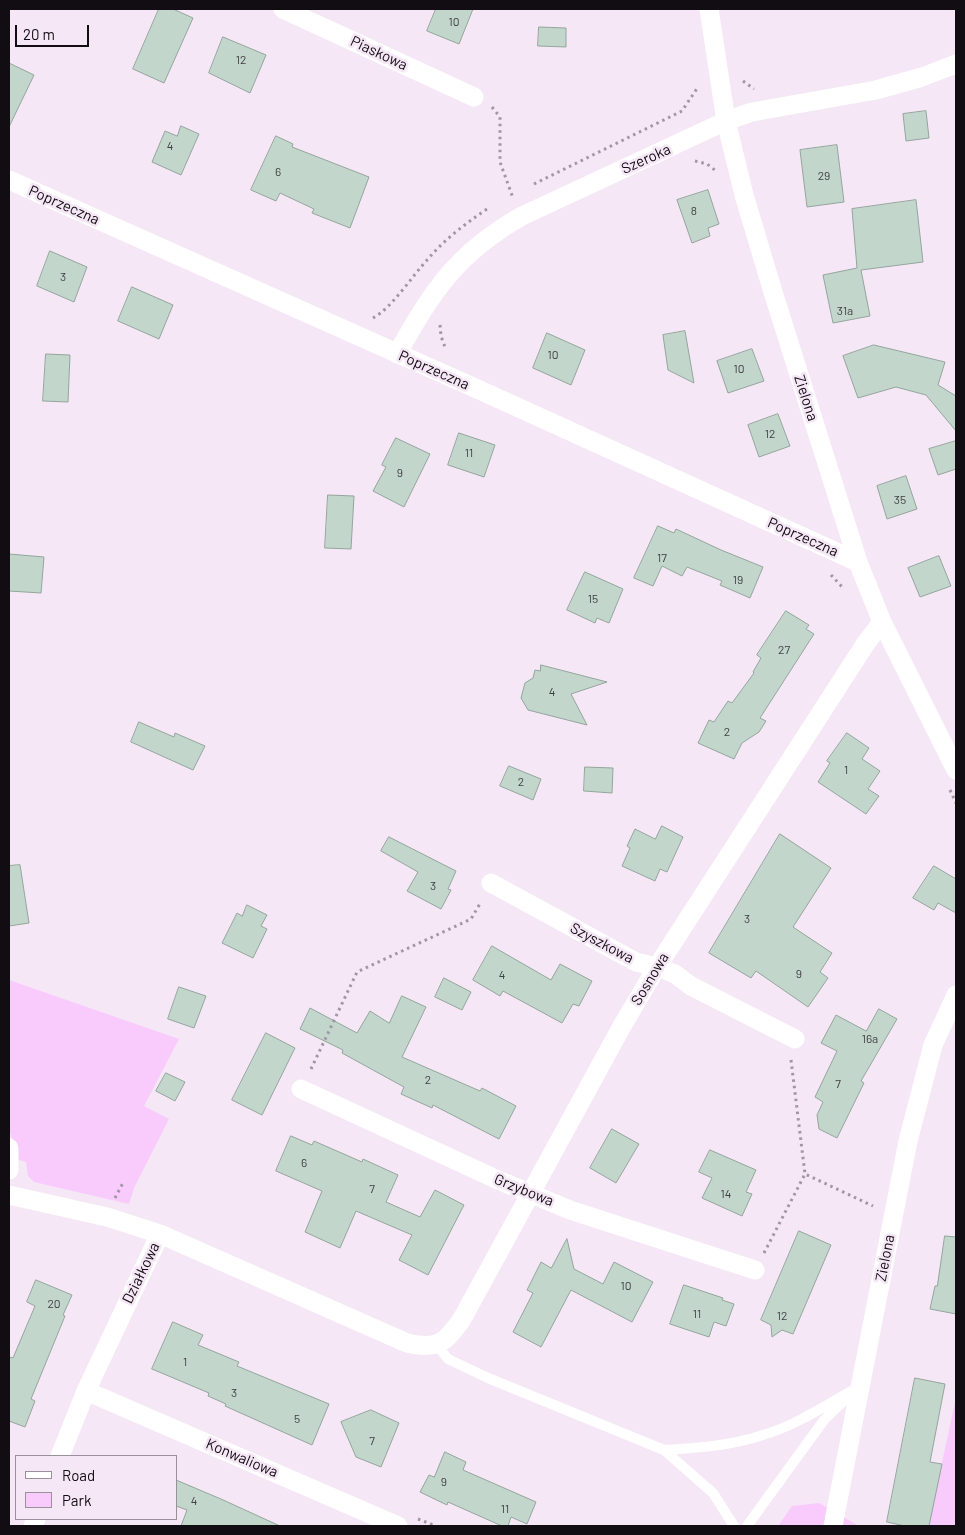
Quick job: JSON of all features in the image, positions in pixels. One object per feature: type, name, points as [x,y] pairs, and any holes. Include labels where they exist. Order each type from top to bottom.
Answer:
[{"type":"street","name":"Piaskowa","points":[[283,9],[474,97]]},
{"type":"street","name":"Zielona","points":[[709,9],[726,121],[744,195],[772,292],[858,562],[882,622],[952,778]]},
{"type":"street","name":"Szeroka","points":[[397,354],[423,309],[450,272],[484,240],[497,230],[522,216],[726,121],[752,112],[876,90],[956,64]]},
{"type":"street","name":"Poprzeczna","points":[[9,180],[858,562]]},
{"type":"street","name":"Sosnowa","points":[[437,1345],[449,1337],[462,1318],[622,1026],[657,967],[866,643],[882,622]]},
{"type":"street","name":"Szyszkowa","points":[[490,883],[636,962],[675,974],[692,986],[791,1038]]},
{"type":"street","name":"Zielona","points":[[833,1526],[908,1141],[933,1045],[956,995]]},
{"type":"street","name":"Grzybowa","points":[[301,1090],[498,1180],[570,1210],[755,1270]]},
{"type":"street","points":[[9,1148],[9,1170]]},
{"type":"street","name":"Działkowa","points":[[9,1195],[106,1217],[160,1234],[86,1390],[60,1455]]},
{"type":"street","points":[[160,1234],[407,1344],[423,1347],[437,1345]]},
{"type":"street","name":"Konwaliowa","points":[[86,1390],[398,1526]]},
{"type":"lane","points":[[437,1345],[448,1359],[488,1378],[664,1450],[713,1493],[734,1526]]},
{"type":"lane","points":[[664,1450],[716,1447],[764,1435],[798,1421],[860,1386]]},
{"type":"lane","points":[[747,1526],[824,1420],[860,1386]]},
{"type":"path","points":[[474,97],[494,107],[500,117],[500,162],[511,195],[522,216]]},
{"type":"path","points":[[690,159],[707,164],[719,173]]},
{"type":"path","points":[[441,320],[441,336],[447,354]]},
{"type":"path","points":[[830,574],[845,591]]},
{"type":"path","points":[[952,778],[956,803]]},
{"type":"path","points":[[301,1090],[357,972],[472,919],[490,883]]},
{"type":"path","points":[[755,1270],[805,1174],[791,1038]]},
{"type":"path","points":[[805,1174],[894,1216]]},
{"type":"path","points":[[112,1202],[124,1181]]},
{"type":"path","points":[[418,1518],[436,1526]]},
{"type":"green space","points":[[9,980],[179,1039],[144,1106],[169,1119],[135,1186],[129,1204],[34,1182],[28,1176],[26,1162],[19,1160],[9,1129]]},
{"type":"green space","points":[[956,1398],[956,1526],[928,1526]]},
{"type":"green space","points":[[819,1503],[859,1526],[778,1526],[792,1506]]},
{"type":"building","points":[[159,9],[173,9],[193,18],[164,83],[133,69]]},
{"type":"building","points":[[436,9],[473,9],[459,44],[427,31]]},
{"type":"building","points":[[539,27],[566,28],[566,47],[538,46]]},
{"type":"building","points":[[223,37],[266,55],[250,93],[209,73]]},
{"type":"building","points":[[9,63],[34,75],[9,127]]},
{"type":"building","points":[[926,111],[929,138],[906,141],[903,114]]},
{"type":"building","points":[[181,126],[199,134],[181,175],[152,162],[165,131],[177,136]]},
{"type":"building","points":[[276,136],[293,144],[292,147],[369,177],[350,228],[312,213],[314,209],[280,193],[276,201],[251,190]]},
{"type":"building","points":[[837,145],[844,202],[807,207],[800,150]]},
{"type":"building","points":[[708,190],[719,224],[708,228],[710,236],[692,243],[677,200]]},
{"type":"building","points":[[916,200],[923,262],[861,270],[870,316],[833,323],[823,275],[857,268],[852,209]]},
{"type":"building","points":[[50,251],[87,267],[74,302],[37,286]]},
{"type":"building","points":[[132,287],[173,305],[159,339],[118,321]]},
{"type":"building","points":[[685,331],[694,383],[668,370],[663,335]]},
{"type":"building","points":[[547,333],[585,350],[571,385],[533,368]]},
{"type":"building","points":[[874,345],[945,362],[938,385],[956,396],[956,431],[926,395],[896,387],[858,398],[843,356]]},
{"type":"building","points":[[752,349],[764,381],[728,393],[717,361]]},
{"type":"building","points":[[46,354],[70,355],[68,402],[43,401]]},
{"type":"building","points":[[778,414],[790,446],[759,457],[748,425]]},
{"type":"building","points":[[459,433],[495,445],[484,477],[448,465]]},
{"type":"building","points":[[396,438],[430,454],[404,507],[373,491],[386,467],[382,465]]},
{"type":"building","points":[[956,441],[956,469],[938,475],[929,449]]},
{"type":"building","points":[[906,476],[917,509],[887,519],[877,486]]},
{"type":"building","points":[[328,495],[354,496],[351,549],[325,548]]},
{"type":"building","points":[[658,526],[674,533],[676,529],[763,567],[750,598],[720,585],[722,581],[687,567],[682,576],[662,566],[653,586],[634,578]]},
{"type":"building","points":[[9,554],[44,557],[41,593],[9,591]]},
{"type":"building","points":[[939,556],[951,586],[920,597],[908,568]]},
{"type":"building","points":[[585,572],[623,589],[609,623],[597,618],[595,623],[567,610]]},
{"type":"building","points":[[786,611],[809,625],[806,629],[814,634],[760,718],[766,721],[759,732],[742,743],[734,759],[698,743],[709,720],[714,722],[728,701],[732,703],[754,673],[761,658],[757,655]]},
{"type":"building","points":[[541,665],[607,682],[571,694],[587,725],[528,710],[521,698],[525,683],[533,678],[535,670],[540,671]]},
{"type":"building","points":[[139,722],[174,737],[175,733],[205,746],[193,770],[131,742]]},
{"type":"building","points":[[847,733],[869,748],[862,759],[880,771],[868,789],[879,796],[866,814],[818,782],[830,763],[827,761]]},
{"type":"building","points":[[509,766],[541,779],[533,800],[500,786]]},
{"type":"building","points":[[585,767],[613,768],[612,793],[584,791]]},
{"type":"building","points":[[662,826],[683,837],[667,872],[660,869],[655,881],[622,866],[630,848],[627,846],[635,829],[655,839]]},
{"type":"building","points":[[780,834],[831,868],[793,927],[832,953],[820,972],[828,978],[808,1007],[756,971],[751,978],[709,953]]},
{"type":"building","points":[[389,837],[456,871],[448,889],[451,890],[441,909],[407,891],[418,872],[381,851]]},
{"type":"building","points":[[20,865],[29,923],[9,926],[9,866]]},
{"type":"building","points":[[934,866],[956,879],[956,913],[938,903],[934,910],[913,898]]},
{"type":"building","points":[[247,905],[267,915],[261,926],[267,929],[253,958],[222,943],[237,913],[242,916]]},
{"type":"building","points":[[492,946],[551,980],[560,964],[592,981],[579,1006],[573,1004],[562,1023],[503,991],[500,996],[473,980]]},
{"type":"building","points":[[444,978],[471,992],[462,1010],[435,997]]},
{"type":"building","points":[[179,987],[206,996],[194,1028],[168,1019]]},
{"type":"building","points":[[402,996],[426,1007],[402,1057],[480,1091],[482,1088],[516,1106],[499,1139],[433,1105],[432,1108],[401,1094],[404,1087],[342,1053],[343,1050],[300,1029],[310,1008],[357,1033],[370,1011],[389,1023]]},
{"type":"building","points":[[879,1009],[897,1019],[861,1081],[864,1083],[837,1138],[819,1129],[817,1115],[823,1102],[815,1097],[837,1051],[821,1043],[836,1015],[866,1031]]},
{"type":"building","points":[[266,1033],[295,1048],[262,1115],[232,1100]]},
{"type":"building","points":[[166,1073],[185,1082],[175,1101],[156,1091]]},
{"type":"building","points":[[612,1129],[639,1144],[616,1183],[590,1168]]},
{"type":"building","points":[[291,1136],[312,1145],[314,1141],[362,1162],[363,1159],[398,1175],[386,1202],[420,1217],[435,1190],[464,1205],[428,1275],[399,1260],[412,1235],[356,1211],[340,1248],[305,1232],[322,1191],[276,1171]]},
{"type":"building","points":[[710,1150],[756,1170],[746,1192],[752,1194],[742,1216],[702,1198],[712,1178],[699,1172]]},
{"type":"building","points":[[799,1231],[831,1245],[793,1334],[782,1330],[772,1337],[771,1325],[761,1320]]},
{"type":"building","points":[[945,1236],[956,1237],[956,1314],[930,1309],[935,1286],[937,1286]]},
{"type":"building","points":[[567,1239],[574,1269],[603,1284],[614,1262],[653,1282],[632,1322],[571,1290],[541,1347],[513,1332],[533,1293],[527,1290],[541,1262],[551,1268]]},
{"type":"building","points":[[36,1280],[72,1295],[31,1399],[35,1401],[25,1427],[9,1421],[9,1357],[13,1358],[35,1306],[27,1302]]},
{"type":"building","points":[[684,1285],[723,1298],[722,1300],[734,1304],[726,1326],[714,1322],[709,1337],[670,1324]]},
{"type":"building","points":[[173,1322],[203,1335],[198,1345],[239,1362],[237,1366],[329,1404],[312,1445],[225,1406],[226,1404],[208,1396],[209,1393],[152,1369]]},
{"type":"building","points":[[915,1378],[945,1384],[930,1462],[942,1464],[929,1526],[905,1526],[887,1522]]},
{"type":"building","points":[[371,1410],[399,1423],[381,1467],[356,1457],[341,1422]]},
{"type":"building","points":[[445,1452],[466,1462],[463,1470],[536,1502],[527,1524],[511,1517],[508,1526],[502,1526],[448,1502],[447,1505],[420,1492],[429,1475],[434,1477]]},
{"type":"building","points":[[178,1481],[280,1526],[181,1526],[187,1510],[178,1507]]}]
